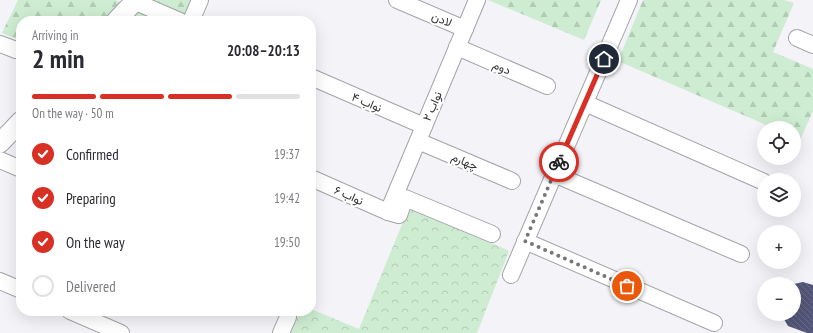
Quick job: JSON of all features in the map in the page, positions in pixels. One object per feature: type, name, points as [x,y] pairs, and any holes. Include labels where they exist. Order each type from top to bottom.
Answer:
[{"type":"street","points":[[193,16],[200,0]]},
{"type":"street","name":"لادن","points":[[397,0],[465,29]]},
{"type":"street","name":"نواب ۲","points":[[388,212],[477,0]]},
{"type":"street","points":[[511,275],[629,0]]},
{"type":"street","points":[[120,16],[134,1],[168,16]]},
{"type":"street","points":[[797,38],[813,45]]},
{"type":"street","points":[[0,44],[16,50]]},
{"type":"street","name":"دوم","points":[[457,47],[547,86]]},
{"type":"street","name":"نواب ۴","points":[[316,79],[424,126]]},
{"type":"street","points":[[585,103],[757,179]]},
{"type":"street","points":[[0,143],[16,125]]},
{"type":"street","name":"چهارم","points":[[418,141],[512,181]]},
{"type":"street","points":[[0,160],[16,167]]},
{"type":"street","points":[[554,174],[741,254]]},
{"type":"street","name":"نواب ۶","points":[[316,180],[388,212]]},
{"type":"street","points":[[388,212],[399,215],[405,198],[492,234]]},
{"type":"street","points":[[525,241],[714,323]]},
{"type":"street","points":[[0,281],[16,288]]},
{"type":"street","points":[[82,316],[122,333]]},
{"type":"street","points":[[281,333],[288,316]]},
{"type":"green space","points":[[18,0],[115,0],[123,3],[111,16],[16,16],[16,39],[2,33]]},
{"type":"green space","points":[[148,0],[193,0],[186,16]]},
{"type":"green space","points":[[488,0],[601,0],[584,40]]},
{"type":"green space","points":[[643,0],[784,0],[794,3],[773,52],[813,69],[813,111],[801,138],[801,121],[757,121],[618,61]]},
{"type":"green space","points":[[137,11],[148,16],[132,16]]},
{"type":"green space","points":[[410,205],[509,251],[477,333],[291,333],[298,316],[316,316],[316,311],[359,329]]},
{"type":"building","points":[[801,282],[813,285],[813,333],[807,333],[788,326],[785,321],[801,321]]},
{"type":"way so far","points":[[559,162],[525,241],[627,286]]},
{"type":"route","points":[[559,162],[604,59]]}]
